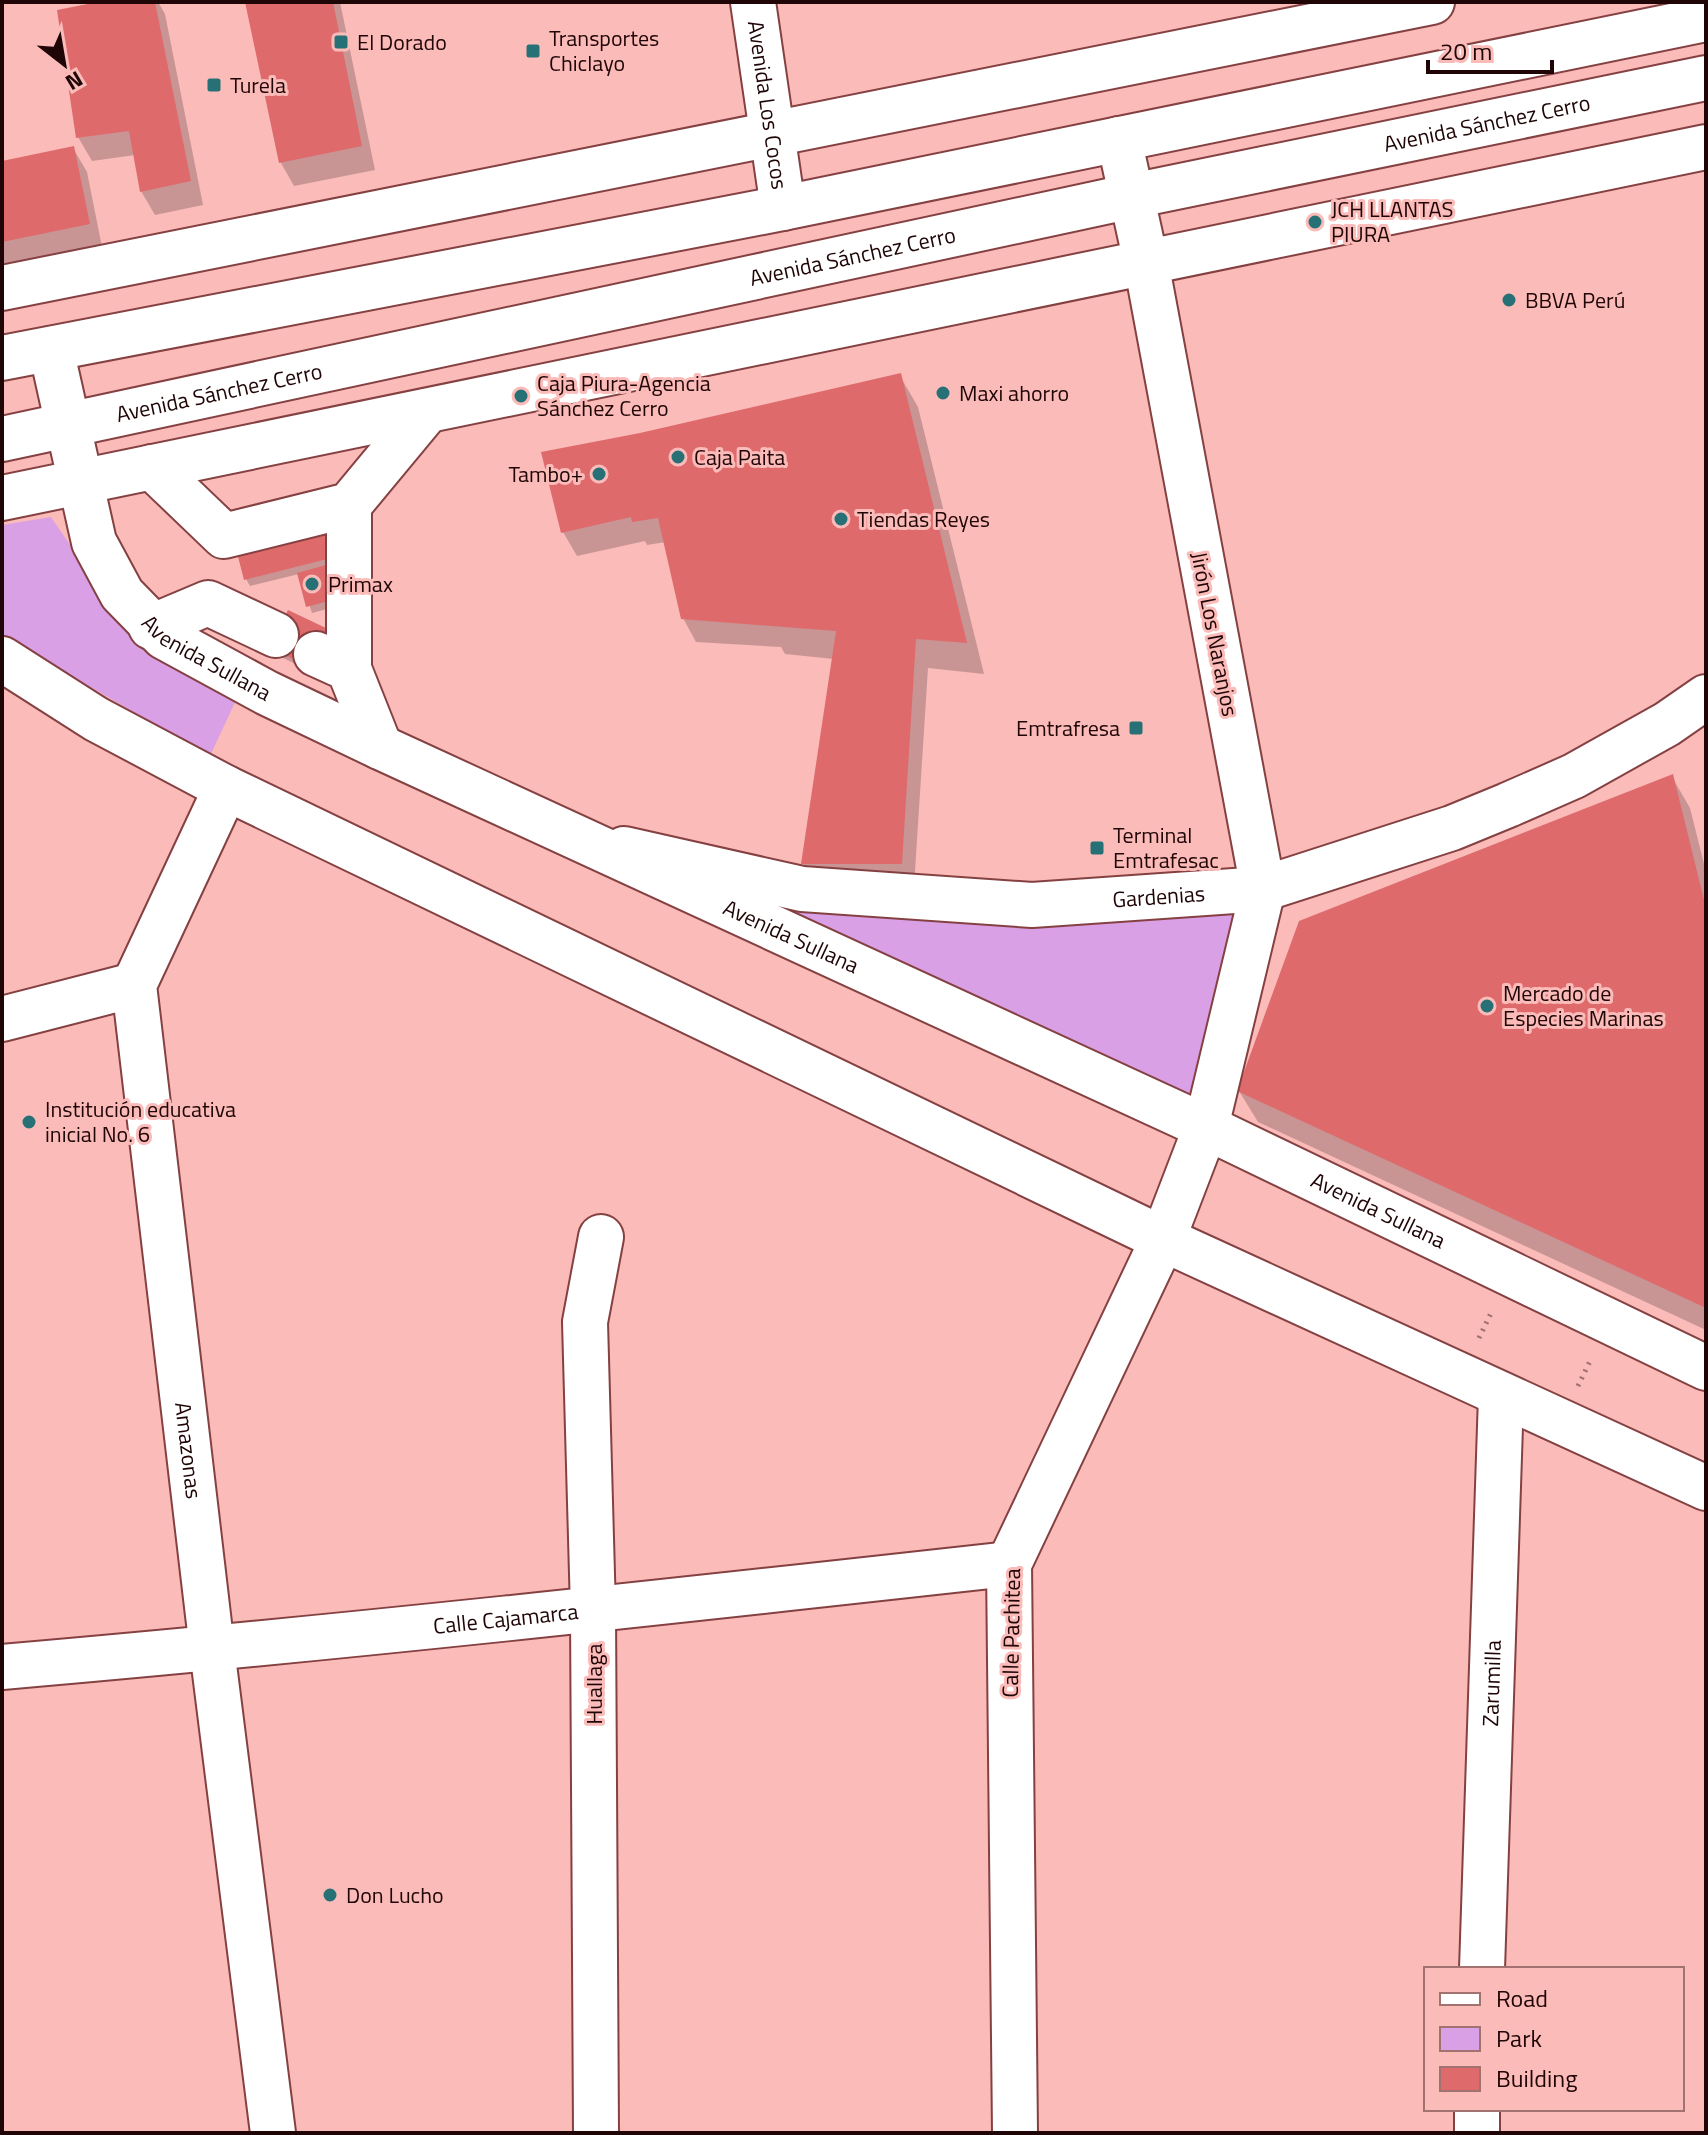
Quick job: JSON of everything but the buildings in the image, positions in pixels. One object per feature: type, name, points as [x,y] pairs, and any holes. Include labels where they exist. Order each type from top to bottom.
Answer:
[{"type":"main road","name":"Avenida Los Cocos","points":[[753,2],[783,208]]},
{"type":"main road","points":[[2,288],[1432,2]]},
{"type":"main road","points":[[2,358],[783,208],[1706,19]]},
{"type":"main road","name":"Avenida Sánchez Cerro","points":[[2,439],[1132,196],[1706,78]]},
{"type":"main road","name":"Jirón Los Naranjos","points":[[1119,139],[1146,262],[1263,889],[1206,1127]]},
{"type":"main road","points":[[2,498],[1706,147]]},
{"type":"main road","points":[[994,226],[1012,290]]},
{"type":"main road","name":"Avenida Sullana","points":[[51,349],[94,542],[122,594],[164,637],[267,693],[380,747],[1206,1127],[1706,1368]]},
{"type":"main road","points":[[380,747],[333,662],[349,505],[427,411]]},
{"type":"main road","points":[[152,467],[224,536]]},
{"type":"main road","points":[[224,536],[349,505]]},
{"type":"main road","points":[[208,603],[224,536]]},
{"type":"main road","points":[[151,627],[208,603],[276,635]]},
{"type":"main road","points":[[2,659],[96,719],[226,788],[1163,1239],[1706,1488]]},
{"type":"main road","name":"Gardenias","points":[[576,839],[802,889],[1032,905],[1263,889],[1452,828],[1521,800],[1574,776],[1667,724],[1706,697]]},
{"type":"main road","points":[[2,1019],[134,985],[226,788]]},
{"type":"main road","name":"Amazonas","points":[[134,985],[273,2133]]},
{"type":"main road","name":"Calle Pachitea","points":[[1015,2133],[1009,1564],[1163,1239],[1206,1127]]},
{"type":"main road","name":"Huallaga","points":[[596,2133],[593,1610],[585,1322],[601,1237]]},
{"type":"main road","name":"Zarumilla","points":[[1482,1967],[1501,1396]]},
{"type":"main road","name":"Calle Cajamarca","points":[[2,1667],[212,1649],[1009,1564]]},
{"type":"main road","points":[[1477,2111],[1477,2133]]},
{"type":"path","points":[[1461,1377],[1509,1273]]},
{"type":"path","points":[[1561,1423],[1608,1321]]},
{"type":"green space","points":[[51,517],[131,634],[237,698],[210,756],[2,636],[2,525]]},
{"type":"green space","points":[[576,839],[802,889],[1263,889],[1206,1127]]},
{"type":"place","name":"El Dorado","points":[[341,42]]},
{"type":"place","name":"Transportes Chiclayo","points":[[533,51]]},
{"type":"place","name":"Turela","points":[[214,85]]},
{"type":"place","name":"JCH LLANTAS PIURA","points":[[1315,222]]},
{"type":"place","name":"BBVA Perú","points":[[1509,300]]},
{"type":"place","name":"Maxi ahorro","points":[[943,393]]},
{"type":"place","name":"Caja Piura-Agencia Sánchez Cerro","points":[[521,396]]},
{"type":"place","name":"Caja Paita","points":[[678,457]]},
{"type":"place","name":"Tambo+","points":[[599,474]]},
{"type":"place","name":"Tiendas Reyes","points":[[841,519]]},
{"type":"place","name":"Primax","points":[[312,584]]},
{"type":"place","name":"Emtrafresa","points":[[1136,728]]},
{"type":"place","name":"Terminal Emtrafesac","points":[[1097,848]]},
{"type":"place","name":"Mercado de Especies Marinas","points":[[1487,1006]]},
{"type":"place","name":"Institución educativa inicial No. 6","points":[[29,1122]]},
{"type":"place","name":"Don Lucho","points":[[330,1895]]}]
